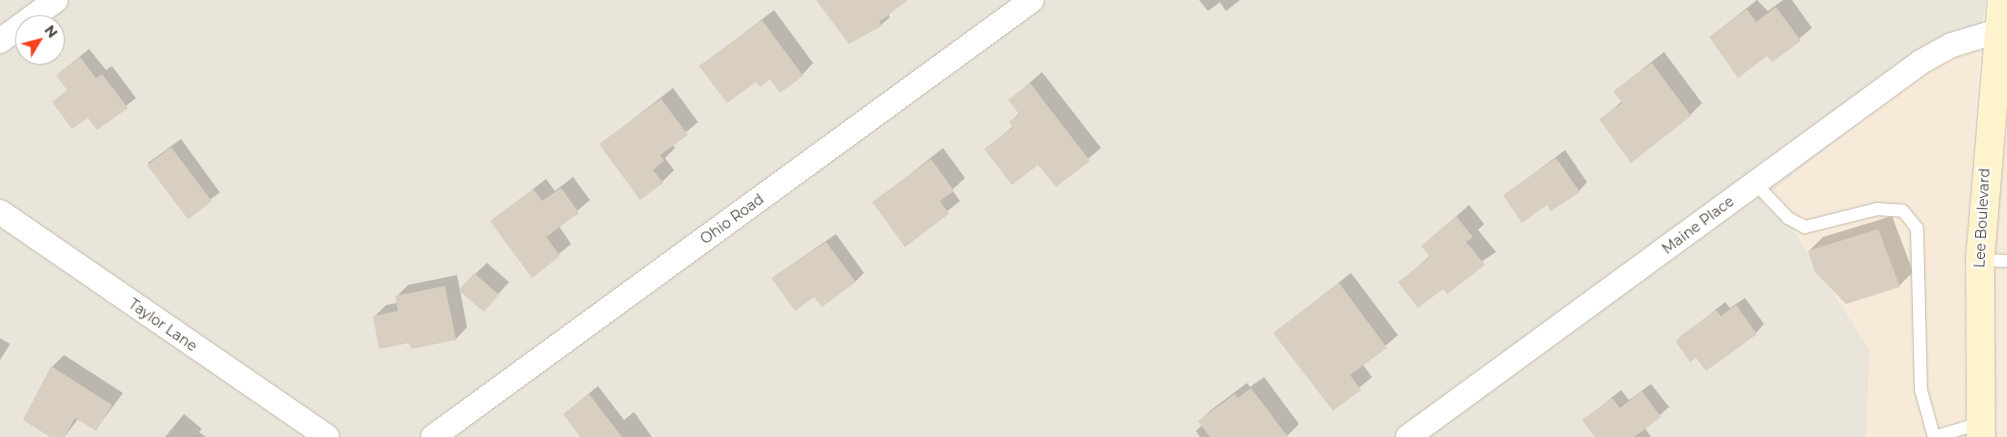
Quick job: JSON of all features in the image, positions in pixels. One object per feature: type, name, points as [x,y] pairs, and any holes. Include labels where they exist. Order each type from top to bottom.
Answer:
[{"type":"main road","name":"Lee Boulevard","points":[[1981,430],[1980,260],[2002,0]]},
{"type":"street","points":[[0,41],[56,0]]},
{"type":"street","name":"Ohio Road","points":[[433,437],[1032,0]]},
{"type":"street","name":"Maine Place","points":[[1408,437],[1921,62],[1952,45],[1998,31]]},
{"type":"street","name":"Taylor Lane","points":[[0,212],[327,437]]},
{"type":"lane","points":[[1755,183],[1788,218],[1805,227],[1877,209],[1903,211],[1917,228],[1920,390],[1934,437],[1981,430]]},
{"type":"lane","points":[[1980,260],[2007,261]]},
{"type":"shaded area","points":[[0,0],[1986,0],[1982,26],[1770,193],[1870,350],[1866,437],[0,437]]},
{"type":"shaded area","points":[[1982,26],[1964,265],[1965,437],[1866,437],[1870,350],[1770,193]]},
{"type":"shaded area","points":[[2007,92],[2007,437],[1996,437],[1995,263]]},
{"type":"building","points":[[816,0],[908,0],[879,22],[882,26],[849,44]]},
{"type":"building","points":[[1776,7],[1801,41],[1772,62],[1767,56],[1738,78],[1709,37],[1747,9],[1756,22]]},
{"type":"building","points":[[762,20],[803,76],[780,93],[770,79],[760,87],[756,82],[727,103],[699,66]]},
{"type":"building","points":[[80,57],[96,78],[102,74],[128,108],[97,130],[88,118],[72,129],[52,102],[67,90],[56,75]]},
{"type":"building","points":[[1652,63],[1691,116],[1631,163],[1599,119],[1622,103],[1613,91]]},
{"type":"building","points":[[1030,83],[1090,161],[1056,187],[1038,165],[1012,185],[984,149],[1013,127],[1009,122],[1019,114],[1008,100]]},
{"type":"building","points":[[661,99],[688,135],[660,155],[664,161],[653,170],[663,183],[640,200],[599,144]]},
{"type":"building","points":[[171,147],[212,201],[188,219],[147,165]]},
{"type":"building","points":[[1556,158],[1580,192],[1551,211],[1547,205],[1522,223],[1503,195]]},
{"type":"building","points":[[931,159],[954,191],[940,201],[949,214],[905,247],[872,202]]},
{"type":"building","points":[[561,188],[579,213],[546,237],[560,256],[532,278],[490,221],[533,189],[542,201]]},
{"type":"building","points":[[1456,216],[1473,237],[1466,242],[1485,265],[1447,294],[1443,289],[1418,308],[1398,282],[1430,257],[1421,246]]},
{"type":"building","points":[[1878,229],[1900,287],[1846,304],[1815,272],[1808,251]]},
{"type":"building","points":[[826,242],[856,282],[822,307],[814,297],[795,311],[771,278]]},
{"type":"building","points":[[474,273],[499,295],[484,312],[459,290]]},
{"type":"building","points":[[1339,283],[1387,348],[1350,375],[1361,390],[1333,411],[1273,333]]},
{"type":"building","points":[[445,286],[456,340],[411,349],[409,343],[379,349],[373,316],[398,311],[395,296]]},
{"type":"building","points":[[1736,305],[1757,334],[1706,371],[1696,358],[1690,362],[1676,342],[1680,336],[1716,310],[1721,316]]},
{"type":"building","points":[[51,366],[112,405],[96,431],[75,418],[64,437],[50,437],[23,420]]},
{"type":"building","points":[[1251,388],[1288,437],[1210,437],[1198,421],[1235,394],[1238,398]]},
{"type":"building","points":[[1642,391],[1661,417],[1634,437],[1595,437],[1582,420],[1612,398],[1620,408]]},
{"type":"building","points":[[589,394],[622,437],[580,437],[563,414]]}]
